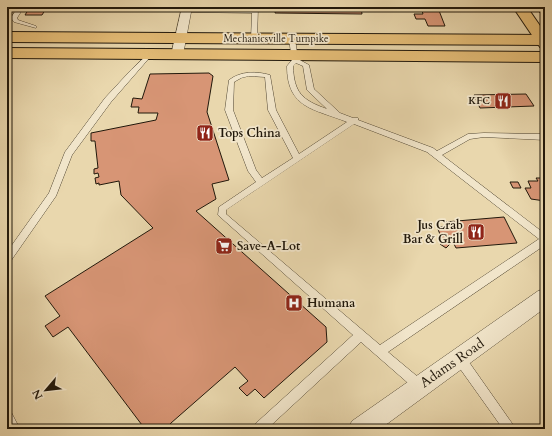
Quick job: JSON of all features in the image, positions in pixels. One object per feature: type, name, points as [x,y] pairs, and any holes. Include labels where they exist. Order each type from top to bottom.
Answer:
[{"type":"main road","points":[[520,7],[544,41]]},
{"type":"main road","name":"Mechanicsville Turnpike","points":[[7,37],[544,41]]},
{"type":"main road","name":"Mechanicsville Turnpike","points":[[7,53],[149,54],[295,58],[545,57]]},
{"type":"street","points":[[177,55],[186,8]]},
{"type":"street","name":"Adams Road","points":[[360,429],[545,297]]},
{"type":"lane","points":[[21,7],[14,18],[16,21],[34,27]]},
{"type":"lane","points":[[186,8],[255,9],[254,39]]},
{"type":"lane","points":[[292,39],[295,58],[290,66],[293,90],[300,99],[316,107],[355,120],[430,150],[545,239],[380,351]]},
{"type":"lane","points":[[7,259],[53,194],[68,154],[108,100],[149,54]]},
{"type":"lane","points":[[295,58],[306,65],[311,90],[337,115]]},
{"type":"lane","points":[[260,183],[252,171],[229,110],[231,81],[236,77],[244,75],[268,76],[272,110],[297,158]]},
{"type":"lane","points":[[355,120],[222,209],[222,215],[420,386]]},
{"type":"lane","points":[[437,155],[468,137],[484,135],[545,137]]},
{"type":"lane","points":[[258,429],[361,335]]},
{"type":"lane","points":[[460,359],[510,429]]},
{"type":"lane","points":[[7,416],[14,429]]},
{"type":"building","points":[[30,7],[47,7],[42,15],[25,15]]},
{"type":"building","points":[[276,7],[361,7],[362,14],[275,13]]},
{"type":"building","points":[[421,8],[438,8],[445,26],[428,26],[425,19],[416,19],[414,14],[423,14]]},
{"type":"building","points":[[209,73],[213,76],[207,112],[229,180],[212,184],[216,199],[196,211],[326,327],[327,342],[264,398],[255,389],[247,396],[239,388],[248,381],[235,367],[166,429],[145,429],[68,327],[53,337],[45,326],[60,316],[45,296],[153,228],[121,195],[119,181],[99,185],[99,183],[96,184],[95,178],[99,177],[98,173],[94,174],[94,169],[98,168],[95,141],[91,141],[91,133],[156,120],[158,113],[138,113],[139,107],[131,107],[133,98],[142,99],[150,74]]},
{"type":"building","name":"KFC","points":[[526,94],[534,106],[480,108],[474,95]]},
{"type":"building","points":[[536,178],[545,178],[545,201],[531,199],[525,188],[531,188],[528,181],[538,181]]},
{"type":"building","points":[[510,182],[518,182],[521,188],[513,188]]},
{"type":"building","name":"Jus Crab Bar & Grill","points":[[504,217],[517,243],[456,248],[451,238],[442,239],[437,227],[447,226],[445,222]]},
{"type":"building","points":[[444,240],[450,244],[446,248],[440,244]]},
{"type":"place","name":"KFC","points":[[503,101]]},
{"type":"place","name":"Tops China","points":[[205,133]]},
{"type":"place","name":"Jus Crab Bar & Grill","points":[[476,232]]},
{"type":"place","name":"Save-A-Lot","points":[[224,246]]},
{"type":"place","name":"Humana","points":[[294,303]]}]
